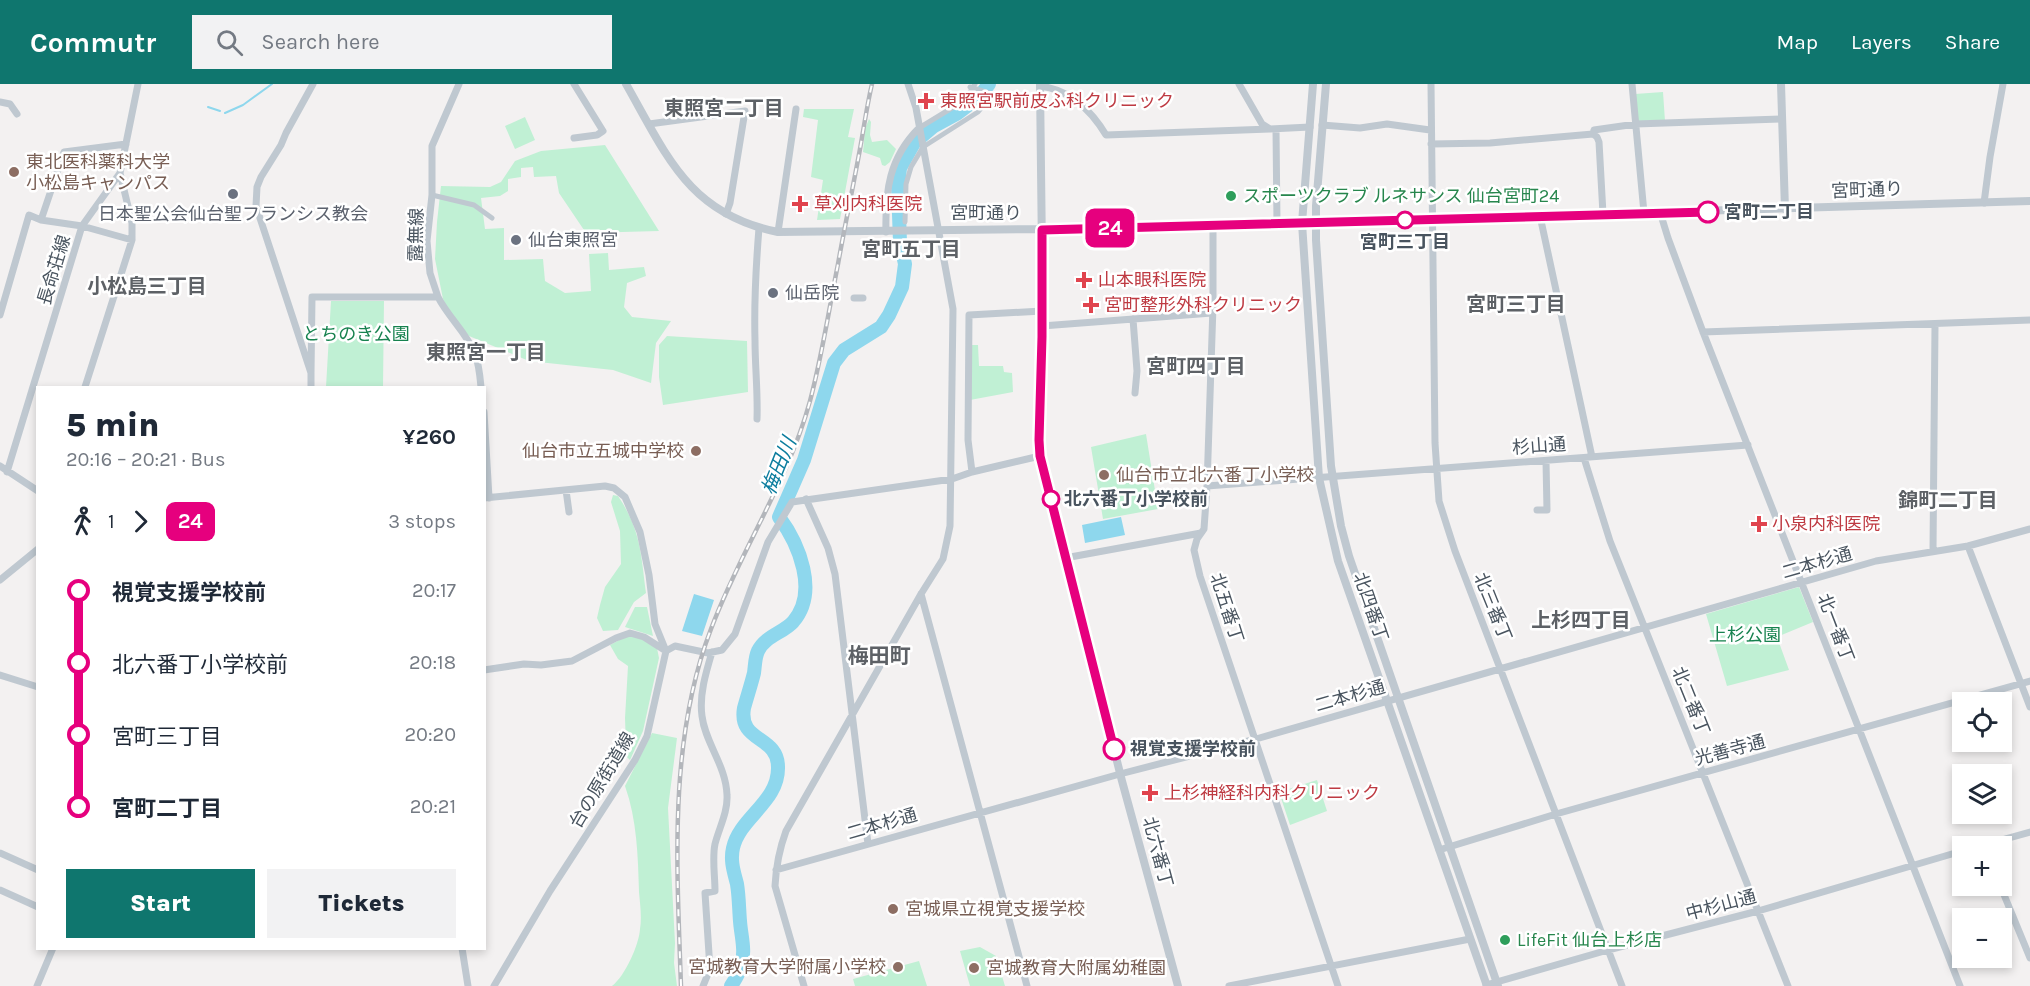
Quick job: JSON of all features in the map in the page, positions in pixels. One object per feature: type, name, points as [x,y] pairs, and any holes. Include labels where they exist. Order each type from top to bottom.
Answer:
[{"type":"street","name":"長命荘線","points":[[8,472],[82,226],[120,173],[138,84]]},
{"type":"street","points":[[311,373],[256,206],[256,196],[261,177],[281,145],[313,84]]},
{"type":"street","name":"露無線","points":[[459,84],[432,146],[432,195],[427,250],[430,273],[438,297],[445,311],[468,340],[475,353],[481,386]]},
{"type":"street","points":[[574,84],[603,131],[597,135],[574,138]]},
{"type":"street","name":"宮町通り","points":[[626,84],[682,178],[704,200],[726,214],[759,228],[778,232],[887,232],[905,226],[940,230],[1042,230],[2030,201]]},
{"type":"street","points":[[804,986],[775,886],[781,844],[786,831],[851,716],[943,559],[951,526],[953,309],[916,108],[908,84]]},
{"type":"street","points":[[1239,84],[1262,124],[1273,129]]},
{"type":"street","name":"北四番丁","points":[[1313,84],[1302,223],[1319,478],[1338,561],[1486,986]]},
{"type":"street","name":"北四番丁","points":[[1326,84],[1316,223],[1326,408],[1341,526],[1349,556],[1498,984]]},
{"type":"street","name":"北三番丁","points":[[1431,84],[1437,489],[1442,514],[1622,986]]},
{"type":"street","points":[[1632,84],[1644,213]]},
{"type":"street","points":[[1781,84],[1785,209]]},
{"type":"street","points":[[1984,203],[2003,84]]},
{"type":"street","points":[[1040,85],[1067,93],[1094,117],[1106,135],[1310,127]]},
{"type":"street","name":"北六番丁","points":[[1040,85],[1042,230],[1040,456],[1120,774],[1178,986]]},
{"type":"street","points":[[887,232],[886,202],[891,169],[903,146],[920,128],[964,100],[973,86],[992,94],[1041,96]]},
{"type":"street","points":[[905,226],[906,184],[910,167],[922,146],[978,112],[992,94]]},
{"type":"street","points":[[0,102],[10,104],[17,114]]},
{"type":"street","points":[[778,232],[796,109]]},
{"type":"street","points":[[649,124],[746,111],[730,203],[726,214]]},
{"type":"street","points":[[1593,134],[1594,130],[1636,124],[1781,119]]},
{"type":"street","points":[[1322,125],[1360,128],[1387,124],[1430,130]]},
{"type":"street","points":[[1273,129],[1277,224]]},
{"type":"street","points":[[1431,144],[1490,143],[1593,134],[1597,136],[1599,142],[1604,214]]},
{"type":"street","points":[[41,220],[64,152],[126,144]]},
{"type":"street","points":[[85,386],[132,240],[132,223],[120,173]]},
{"type":"street","points":[[432,195],[474,206],[492,218]]},
{"type":"street","name":"北一番丁","points":[[1660,212],[1703,332],[1960,986]]},
{"type":"street","points":[[0,315],[29,215],[41,220],[82,226],[132,240]]},
{"type":"street","name":"北二番丁","points":[[1540,216],[1588,457],[1610,542],[1788,986]]},
{"type":"street","name":"北五番丁","points":[[1213,225],[1207,486],[1204,529],[1194,550],[1200,576],[1338,986]]},
{"type":"street","points":[[757,419],[754,305],[759,228]]},
{"type":"street","points":[[311,386],[312,297],[438,297]]},
{"type":"street","points":[[854,298],[863,298]]},
{"type":"street","points":[[972,472],[968,440],[969,315],[1042,311]]},
{"type":"street","points":[[1042,327],[1212,313]]},
{"type":"street","points":[[1134,319],[1137,371],[1135,393]]},
{"type":"street","points":[[1703,332],[2030,320]]},
{"type":"street","points":[[1933,551],[1935,325]]},
{"type":"street","name":"杉山通","points":[[1207,486],[1748,445]]},
{"type":"street","points":[[666,651],[675,646],[708,653],[722,650],[735,634],[768,542],[792,502],[952,479],[1040,456]]},
{"type":"street","points":[[1537,510],[1547,510],[1546,461]]},
{"type":"street","points":[[0,466],[36,490]]},
{"type":"street","points":[[486,469],[487,498],[605,486],[614,488],[625,497],[640,532],[649,575],[655,624],[666,651]]},
{"type":"street","points":[[566,490],[569,512]]},
{"type":"street","points":[[806,499],[828,548],[836,574],[851,716],[868,844]]},
{"type":"street","name":"二本杉通","points":[[776,870],[1120,774],[1256,739],[1876,561],[1968,546],[2030,529]]},
{"type":"street","points":[[1065,558],[1201,533]]},
{"type":"street","points":[[1968,546],[2030,707]]},
{"type":"street","points":[[0,580],[36,551]]},
{"type":"street","points":[[921,594],[1027,986]]},
{"type":"street","points":[[486,670],[524,664],[541,665],[572,661],[630,633],[644,637],[666,651]]},
{"type":"street","name":"台の原街道線","points":[[494,986],[550,891],[639,752],[646,736],[666,651]]},
{"type":"street","points":[[703,986],[710,969],[705,893],[716,891],[715,846],[728,796],[722,768],[701,715],[704,679],[712,652]]},
{"type":"street","points":[[0,675],[36,686]]},
{"type":"street","name":"光善寺通","points":[[1439,850],[1556,814],[2030,681]]},
{"type":"street","points":[[2012,837],[2030,832]]},
{"type":"street","points":[[0,853],[36,869]]},
{"type":"street","name":"中杉山通","points":[[1486,986],[1608,950],[1758,911],[1952,854]]},
{"type":"street","points":[[0,890],[36,906]]},
{"type":"street","points":[[2005,896],[2030,958]]},
{"type":"street","points":[[1229,986],[1470,939]]},
{"type":"street","points":[[37,986],[52,950]]},
{"type":"street","points":[[462,950],[468,986]]},
{"type":"green space","points":[[1663,92],[1665,121],[1638,123],[1635,94]]},
{"type":"green space","points":[[804,109],[854,109],[848,137],[855,138],[840,219],[817,220],[823,180],[811,177],[818,120],[803,117]]},
{"type":"green space","points":[[525,117],[535,140],[515,149],[505,126]]},
{"type":"green space","points":[[869,119],[872,142],[887,140],[896,149],[890,162],[885,166],[882,165],[880,158],[863,152],[865,129]]},
{"type":"green space","points":[[605,145],[659,231],[586,233],[559,193],[556,176],[534,177],[533,167],[521,168],[521,177],[508,179],[508,191],[500,196],[481,198],[485,229],[504,228],[504,260],[543,259],[545,281],[565,293],[591,291],[589,254],[608,253],[609,270],[644,267],[646,276],[627,283],[624,307],[632,317],[671,321],[656,343],[651,383],[613,370],[529,361],[469,336],[451,316],[443,299],[435,259],[441,186],[490,187],[501,182],[515,161],[541,151]]},
{"type":"green space","name":"とちのき公園","points":[[331,301],[384,301],[383,386],[326,386]]},
{"type":"green space","points":[[667,336],[747,341],[748,392],[663,405],[659,377],[659,345]]},
{"type":"green space","points":[[970,345],[978,345],[979,366],[1003,366],[1004,372],[1012,373],[1013,392],[970,400]]},
{"type":"green space","points":[[1146,434],[1158,509],[1103,519],[1091,447]]},
{"type":"green space","points":[[613,495],[618,496],[626,508],[636,532],[646,593],[634,602],[618,630],[603,631],[597,618],[600,605],[605,587],[621,564],[620,531],[611,502]]},
{"type":"green space","name":"上杉公園","points":[[1799,587],[1813,622],[1777,637],[1789,670],[1727,686],[1706,614]]},
{"type":"green space","points":[[635,607],[647,607],[653,636],[625,627]]},
{"type":"green space","points":[[625,637],[638,637],[657,648],[659,658],[643,731],[630,760],[625,755],[628,666],[618,659],[610,645]]},
{"type":"green space","points":[[652,733],[677,738],[668,808],[674,963],[677,986],[612,986],[626,968],[634,951],[641,924],[636,838],[625,786]]},
{"type":"green space","points":[[1317,780],[1327,811],[1290,825],[1279,792]]},
{"type":"green space","points":[[980,947],[996,956],[1005,986],[970,986],[960,951]]},
{"type":"green space","points":[[919,961],[927,986],[855,986],[853,979]]},
{"type":"water","points":[[1121,517],[1125,535],[1085,543],[1082,525]]},
{"type":"water","points":[[694,594],[714,600],[702,636],[682,631]]},
{"type":"waterway","points":[[225,113],[243,105],[272,84]]},
{"type":"waterway","name":"梅田川","points":[[731,986],[739,971],[743,955],[738,889],[732,862],[733,848],[743,827],[772,790],[777,779],[778,767],[772,749],[752,734],[747,727],[744,708],[758,651],[765,642],[793,622],[801,610],[805,597],[803,568],[799,554],[779,517],[804,460],[834,363],[844,350],[881,327],[902,287],[905,264],[900,242],[898,187],[900,168],[914,143],[934,126],[958,113],[979,97],[989,84]]},
{"type":"waterway","points":[[208,107],[220,111]]},
{"type":"railway","points":[[681,986],[678,805],[688,715],[697,672],[723,600],[777,488],[801,431],[810,401],[822,350],[872,84]]},
{"type":"bus line","name":"24","points":[[1114,749],[1040,456],[1042,230],[1708,212]]},
{"type":"place","name":"東照宮駅前皮ふ科クリニック","points":[[926,101]]},
{"type":"place","name":"東北医科薬科大学 小松島キャンパス","points":[[14,172]]},
{"type":"place","name":"日本聖公会仙台聖フランシス教会","points":[[233,194]]},
{"type":"place","name":"スポーツクラブ ルネサンス 仙台宮町24","points":[[1231,196]]},
{"type":"place","name":"草刈内科医院","points":[[800,204]]},
{"type":"place","name":"宮町二丁目","points":[[1708,212]]},
{"type":"place","name":"宮町三丁目","points":[[1405,220]]},
{"type":"place","name":"仙台東照宮","points":[[516,240]]},
{"type":"place","name":"山本眼科医院","points":[[1084,280]]},
{"type":"place","name":"仙岳院","points":[[773,293]]},
{"type":"place","name":"宮町整形外科クリニック","points":[[1091,305]]},
{"type":"place","name":"仙台市立五城中学校","points":[[696,451]]},
{"type":"place","name":"仙台市立北六番丁小学校","points":[[1104,475]]},
{"type":"place","name":"北六番丁小学校前","points":[[1051,499]]},
{"type":"place","name":"小泉内科医院","points":[[1759,524]]},
{"type":"place","name":"視覚支援学校前","points":[[1114,749]]},
{"type":"place","name":"上杉神経科内科クリニック","points":[[1150,793]]},
{"type":"place","name":"宮城県立視覚支援学校","points":[[893,909]]},
{"type":"place","name":"LifeFit 仙台上杉店","points":[[1505,940]]},
{"type":"place","name":"宮城教育大学附属小学校","points":[[898,967]]},
{"type":"place","name":"宮城教育大附属幼稚園","points":[[974,968]]},
{"type":"district","name":"東照宮二丁目","points":[[724,108]]},
{"type":"district","name":"宮町五丁目","points":[[911,249]]},
{"type":"district","name":"小松島三丁目","points":[[147,286]]},
{"type":"district","name":"宮町三丁目","points":[[1516,304]]},
{"type":"district","name":"東照宮一丁目","points":[[486,352]]},
{"type":"district","name":"宮町四丁目","points":[[1196,366]]},
{"type":"district","name":"錦町二丁目","points":[[1948,500]]},
{"type":"district","name":"上杉四丁目","points":[[1581,620]]},
{"type":"district","name":"梅田町","points":[[879,656]]}]
